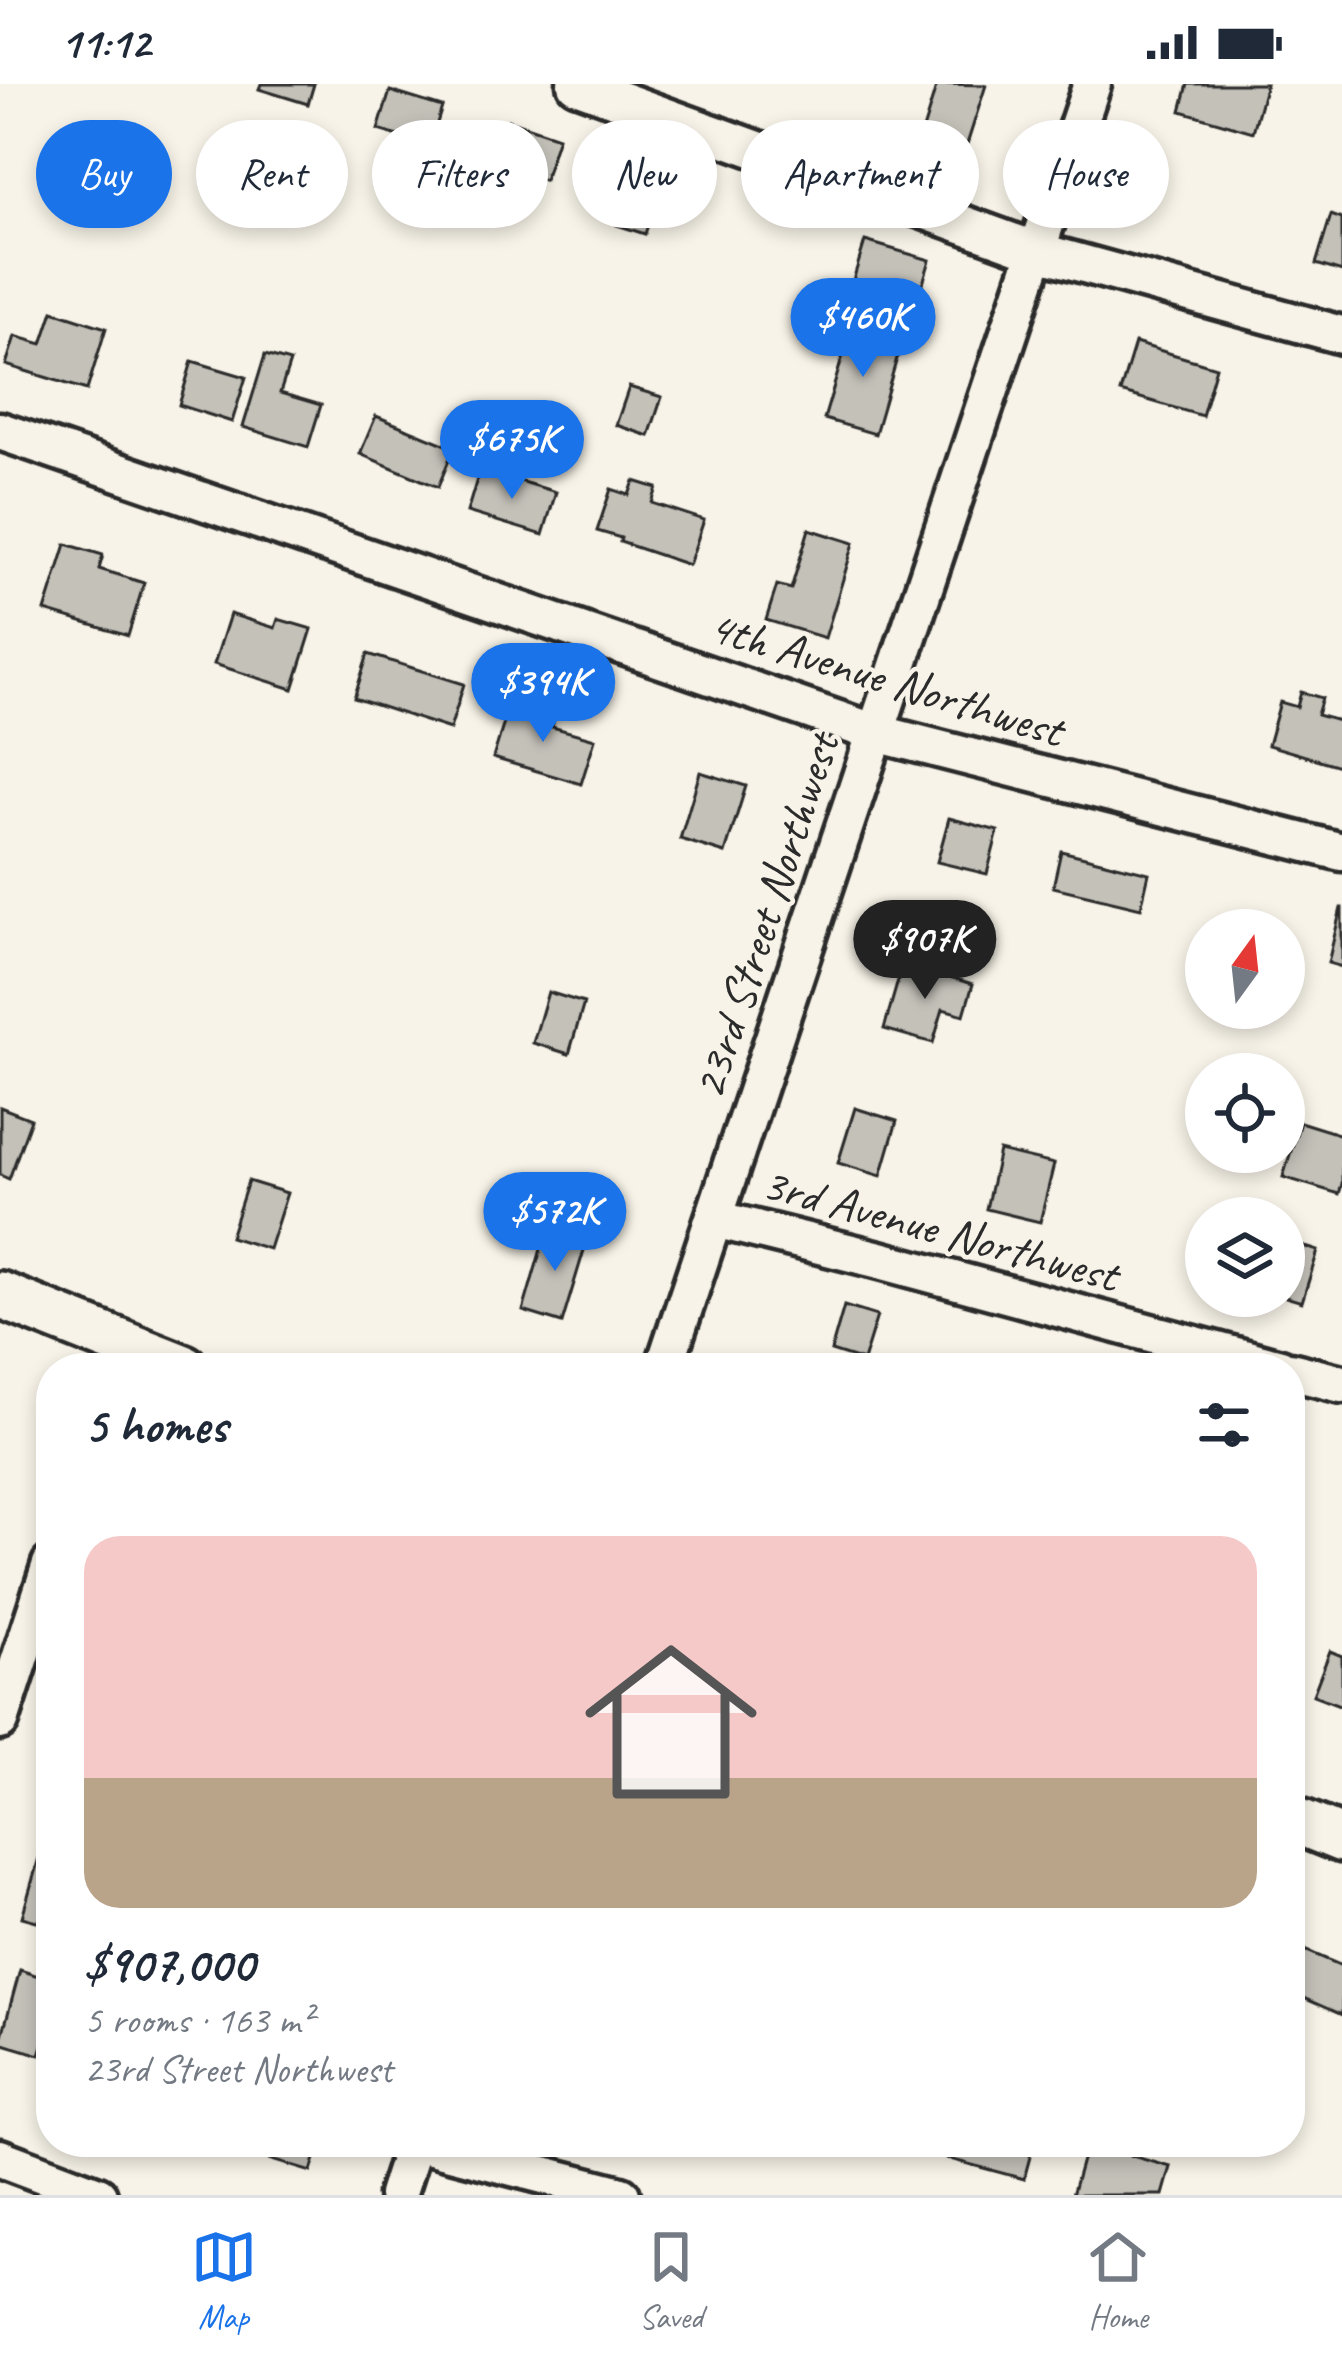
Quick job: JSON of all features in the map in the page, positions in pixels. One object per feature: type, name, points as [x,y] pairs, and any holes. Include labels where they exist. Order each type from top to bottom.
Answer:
[{"type":"main road","points":[[0,1295],[114,1353]]},
{"type":"main road","points":[[1305,1824],[1342,1839]]},
{"type":"street","points":[[576,84],[1037,251],[1342,335]]},
{"type":"street","name":"23rd Street Northwest","points":[[669,1353],[1092,84]]},
{"type":"street","name":"4th Avenue Northwest","points":[[0,431],[876,733],[1342,852]]},
{"type":"street","name":"3rd Avenue Northwest","points":[[715,1219],[1224,1353]]},
{"type":"street","points":[[1305,1375],[1342,1384]]},
{"type":"street","points":[[0,1721],[36,1610]]},
{"type":"street","points":[[397,2195],[410,2157]]},
{"type":"street","points":[[473,2157],[621,2195]]},
{"type":"street","points":[[0,2158],[98,2195]]},
{"type":"building","points":[[261,84],[314,84],[308,104],[259,89]]},
{"type":"building","points":[[937,84],[986,85],[975,120],[926,120]]},
{"type":"building","points":[[1188,84],[1266,84],[1253,132],[1181,111]]},
{"type":"building","points":[[390,91],[442,107],[438,120],[381,120]]},
{"type":"building","points":[[548,134],[558,137],[548,168]]},
{"type":"building","points":[[1331,215],[1342,219],[1342,272],[1316,264]]},
{"type":"building","points":[[865,241],[930,260],[916,306],[851,287]]},
{"type":"building","points":[[53,311],[106,328],[87,390],[6,365],[15,336],[42,344]]},
{"type":"building","points":[[852,325],[902,341],[875,434],[824,419]]},
{"type":"building","points":[[1135,343],[1216,367],[1202,416],[1120,392]]},
{"type":"building","points":[[265,355],[290,362],[280,393],[321,405],[308,447],[243,427]]},
{"type":"building","points":[[192,361],[246,377],[232,422],[179,405]]},
{"type":"building","points":[[629,387],[662,397],[649,436],[616,425]]},
{"type":"building","points":[[376,416],[454,448],[438,487],[360,454]]},
{"type":"building","points":[[480,469],[556,492],[543,535],[467,512]]},
{"type":"building","points":[[634,481],[657,488],[652,503],[704,520],[689,565],[597,531],[611,489],[629,495]]},
{"type":"building","points":[[809,529],[854,543],[825,638],[766,620],[777,585],[791,589]]},
{"type":"building","points":[[66,544],[103,555],[99,569],[144,583],[128,636],[45,611]]},
{"type":"building","points":[[230,614],[275,628],[278,619],[312,629],[293,689],[214,664]]},
{"type":"building","points":[[368,654],[464,684],[450,729],[354,698]]},
{"type":"building","points":[[1301,692],[1322,698],[1317,715],[1342,722],[1339,766],[1268,745],[1280,702],[1297,707]]},
{"type":"building","points":[[510,703],[555,716],[552,727],[595,739],[581,784],[493,758]]},
{"type":"building","points":[[700,772],[746,786],[725,853],[680,839]]},
{"type":"building","points":[[949,818],[998,831],[987,874],[937,862]]},
{"type":"building","points":[[1061,851],[1149,873],[1141,908],[1053,887]]},
{"type":"building","points":[[1342,908],[1342,967],[1328,963]]},
{"type":"building","points":[[903,963],[973,984],[964,1015],[943,1009],[933,1043],[884,1029]]},
{"type":"building","points":[[548,992],[584,1003],[569,1054],[533,1043]]},
{"type":"building","points":[[0,1107],[31,1119],[9,1179],[0,1175]]},
{"type":"building","points":[[855,1108],[897,1121],[881,1176],[838,1163]]},
{"type":"building","points":[[1305,1124],[1342,1135],[1339,1194],[1283,1177],[1284,1173],[1305,1173]]},
{"type":"building","points":[[999,1151],[1054,1164],[1040,1222],[986,1209]]},
{"type":"building","points":[[248,1181],[287,1193],[269,1249],[230,1237]]},
{"type":"building","points":[[548,1225],[588,1237],[562,1323],[523,1311]]},
{"type":"building","points":[[1305,1247],[1318,1251],[1305,1292]]},
{"type":"building","points":[[844,1306],[877,1316],[865,1353],[831,1351]]},
{"type":"building","points":[[1330,1651],[1342,1656],[1342,1706],[1313,1695]]},
{"type":"building","points":[[36,1868],[36,1921],[22,1917]]},
{"type":"building","points":[[1305,1950],[1342,1966],[1342,2015],[1305,1999]]},
{"type":"building","points":[[20,1970],[36,1975],[36,2054],[0,2043]]},
{"type":"building","points":[[262,2157],[316,2157],[311,2172]]},
{"type":"building","points":[[942,2157],[1030,2157],[1024,2179]]},
{"type":"building","points":[[1083,2157],[1136,2157],[1171,2167],[1163,2195],[1072,2195]]}]
